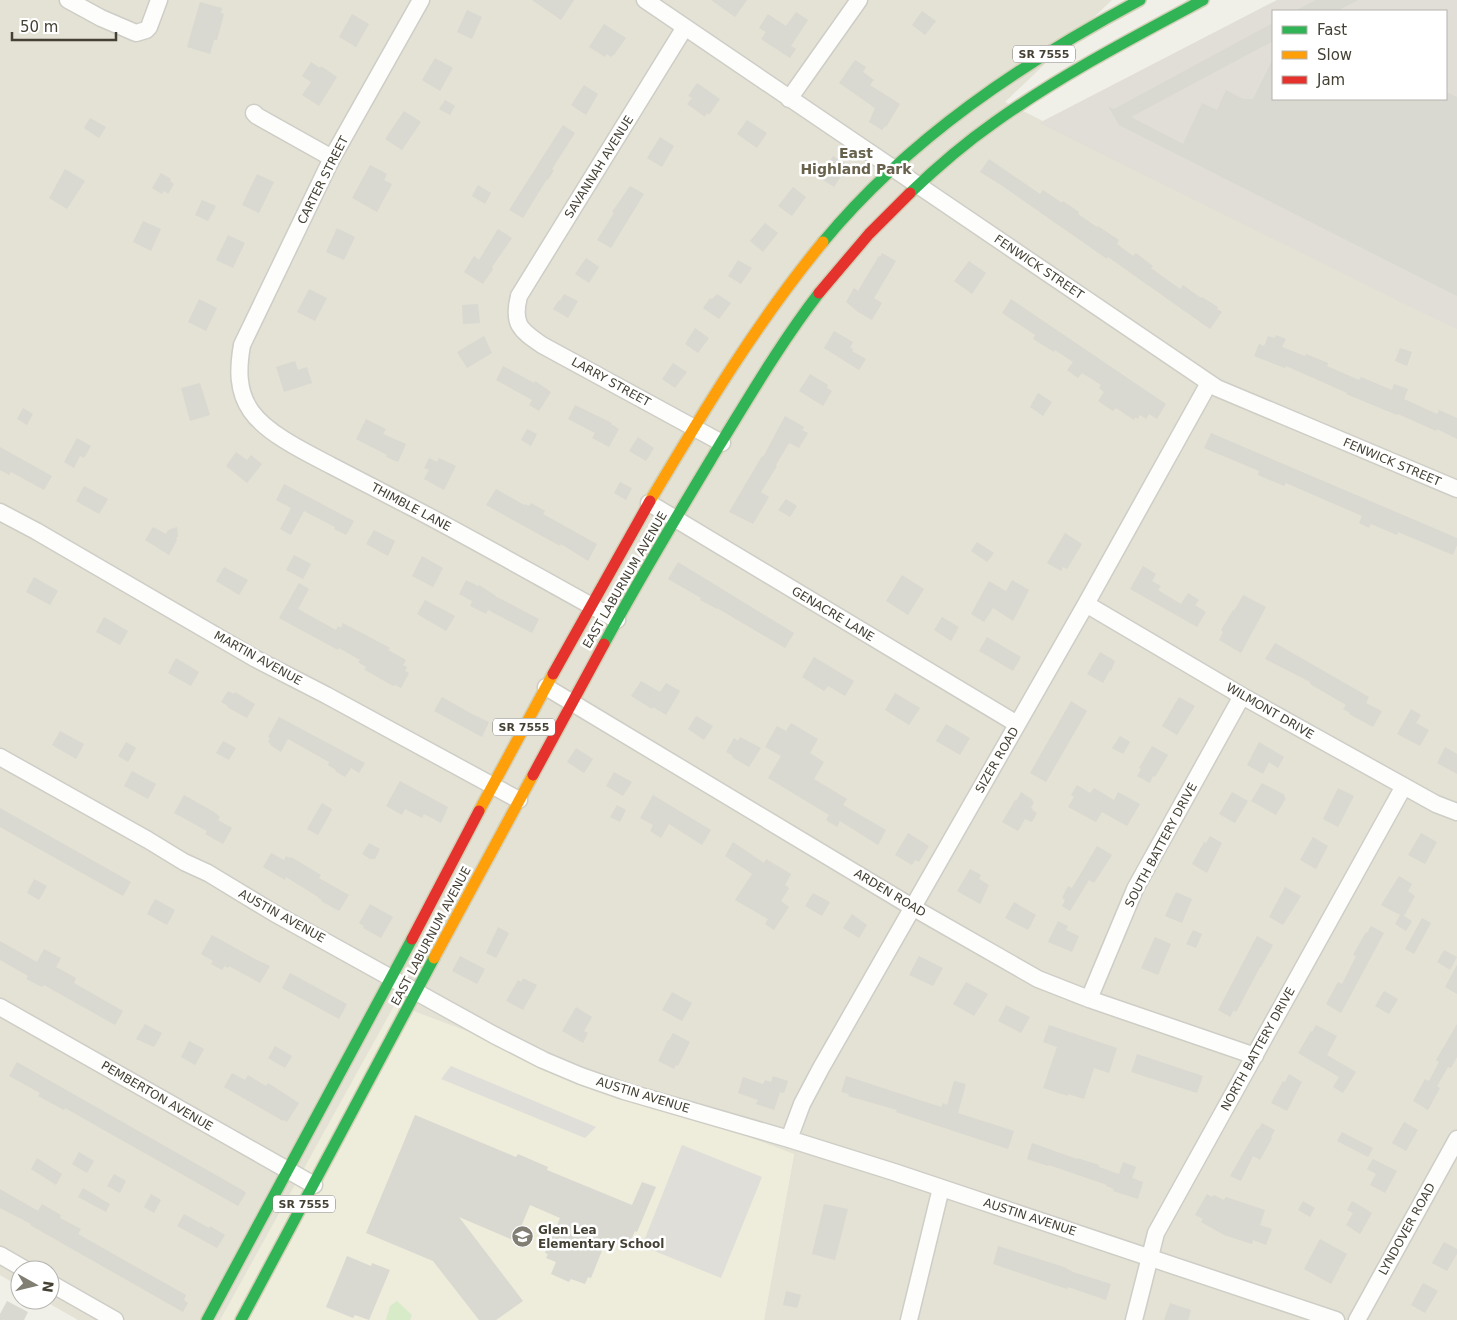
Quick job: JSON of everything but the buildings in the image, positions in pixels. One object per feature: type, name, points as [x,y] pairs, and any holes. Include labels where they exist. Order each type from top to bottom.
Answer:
[{"type":"main road","name":"EAST LABURNUM AVENUE","points":[[207,1320],[590,606],[695,428],[754,335],[796,274],[839,223],[893,168],[953,117],[1000,83],[1063,43],[1140,0]]},
{"type":"main road","name":"EAST LABURNUM AVENUE","points":[[241,1320],[617,620],[722,443],[784,343],[817,296],[868,236],[918,185],[962,147],[1015,107],[1063,77],[1203,0]]},
{"type":"street","points":[[68,0],[136,34],[143,32],[149,27],[158,0]]},
{"type":"street","name":"CARTER STREET","points":[[239,366],[242,345],[332,158],[421,0]]},
{"type":"street","name":"FENWICK STREET","points":[[645,0],[1209,383],[1457,489]]},
{"type":"street","points":[[789,99],[859,0]]},
{"type":"street","name":"SAVANNAH AVENUE","points":[[516,309],[519,296],[685,27]]},
{"type":"street","points":[[254,113],[332,158]]},
{"type":"street","name":"LARRY STREET","points":[[516,309],[519,325],[527,334],[542,345],[722,443]]},
{"type":"street","name":"THIMBLE LANE","points":[[239,366],[242,390],[250,410],[260,422],[276,434],[617,620]]},
{"type":"street","name":"SIZER ROAD","points":[[789,1139],[802,1104],[912,907],[934,872],[1086,604],[1209,383]]},
{"type":"street","name":"GENACRE LANE","points":[[650,503],[1017,724]]},
{"type":"street","name":"MARTIN AVENUE","points":[[0,512],[256,659],[519,800]]},
{"type":"street","name":"WILMONT DRIVE","points":[[1086,604],[1242,696],[1436,804],[1457,812]]},
{"type":"street","name":"ARDEN ROAD","points":[[546,687],[912,907],[1038,979],[1089,999],[1255,1056]]},
{"type":"street","name":"SOUTH BATTERY DRIVE","points":[[1089,999],[1135,889],[1242,696]]},
{"type":"street","name":"AUSTIN AVENUE","points":[[2,762],[148,840],[184,862],[208,873],[274,913],[494,1035],[543,1060],[581,1076],[624,1091],[789,1139],[941,1188],[1336,1320]]},
{"type":"street","name":"NORTH BATTERY DRIVE","points":[[1134,1320],[1156,1233],[1404,786]]},
{"type":"street","name":"PEMBERTON AVENUE","points":[[0,1007],[314,1185]]},
{"type":"street","name":"LYNDOVER ROAD","points":[[1357,1320],[1457,1139]]},
{"type":"street","points":[[909,1320],[941,1188]]},
{"type":"street","points":[[60,1290],[115,1320]]},
{"type":"shaded area","points":[[0,0],[1112,0],[1005,102],[1457,330],[1457,1320],[764,1320],[794,1154],[220,1320],[78,1320],[60,1310],[60,1260],[10,1260],[10,1281],[0,1275]]},
{"type":"shaded area","points":[[1277,0],[1457,0],[1457,330],[1039,123]]},
{"type":"shaded area","name":"Glen Lea Elementary School","points":[[395,1004],[794,1154],[764,1320],[220,1320]]},
{"type":"shaded area","points":[[451,1066],[596,1127],[585,1138],[441,1079]]},
{"type":"shaded area","points":[[682,1145],[762,1177],[721,1278],[642,1246]]},
{"type":"green space","points":[[397,1301],[412,1315],[410,1320],[386,1320],[390,1306]]},
{"type":"traffic: fast","points":[[823,242],[856,204],[930,136],[1011,77],[1096,24],[1140,0]]},
{"type":"traffic: fast","points":[[910,193],[962,147],[1045,88],[1203,0]]},
{"type":"traffic: fast","points":[[604,644],[660,544],[743,407],[805,311],[819,293]]},
{"type":"traffic: fast","points":[[207,1320],[412,939]]},
{"type":"traffic: fast","points":[[241,1320],[434,958]]},
{"type":"traffic: slow","points":[[650,501],[753,336],[823,242]]},
{"type":"traffic: slow","points":[[479,811],[553,674]]},
{"type":"traffic: slow","points":[[434,958],[533,775]]},
{"type":"traffic: jam","points":[[819,293],[869,234],[910,193]]},
{"type":"traffic: jam","points":[[553,674],[650,501]]},
{"type":"traffic: jam","points":[[533,775],[604,644]]},
{"type":"traffic: jam","points":[[412,939],[479,811]]},
{"type":"place","name":"Glen Lea Elementary School","points":[[522,1237]]},
{"type":"district","name":"East Highland Park","points":[[856,162]]}]
